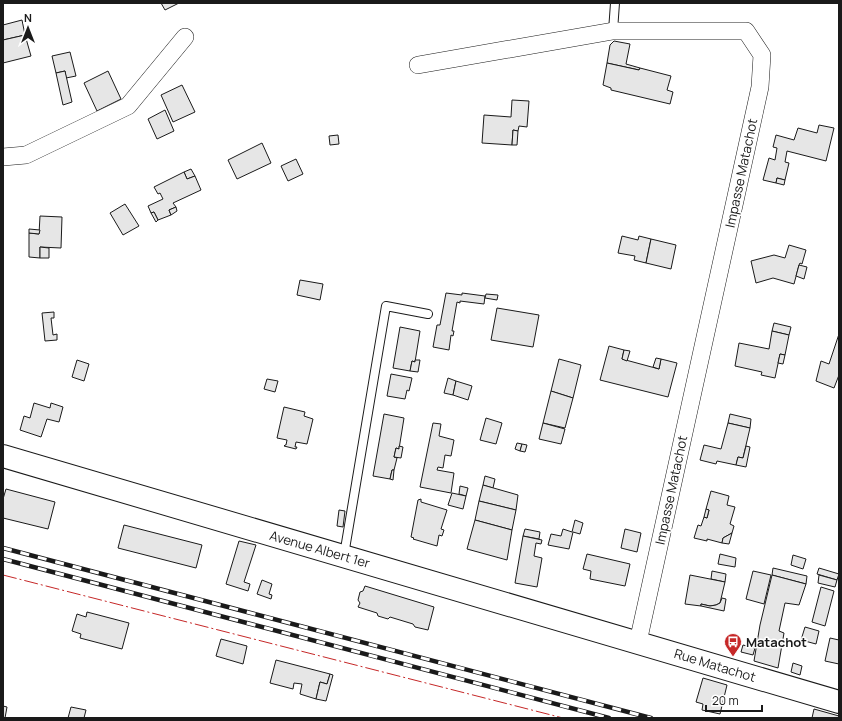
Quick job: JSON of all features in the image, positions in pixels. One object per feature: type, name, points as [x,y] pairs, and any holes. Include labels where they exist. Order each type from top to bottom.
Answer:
[{"type":"main road","name":"Avenue Albert 1er","points":[[3,456],[638,642]]},
{"type":"main road","name":"Rue Matachot","points":[[638,642],[839,702]]},
{"type":"street","name":"Impasse Matachot","points":[[418,65],[613,31],[746,31],[762,55],[760,87],[638,642]]},
{"type":"street","points":[[3,157],[26,155],[128,106],[185,37]]},
{"type":"lane","points":[[613,31],[615,3]]},
{"type":"lane","points":[[344,556],[386,306],[428,314]]},
{"type":"building","points":[[161,3],[179,3],[165,10]]},
{"type":"building","points":[[22,20],[25,35],[3,40],[3,25]]},
{"type":"building","points":[[25,35],[31,56],[3,63],[3,40]]},
{"type":"building","points":[[614,41],[630,44],[626,64],[640,68],[639,70],[607,63],[610,45]]},
{"type":"building","points":[[70,52],[76,76],[66,78],[65,71],[56,73],[52,56]]},
{"type":"building","points":[[607,63],[639,70],[640,68],[671,76],[667,90],[673,92],[670,104],[611,90],[611,88],[603,85]]},
{"type":"building","points":[[65,71],[72,102],[63,105],[56,73]]},
{"type":"building","points":[[108,71],[121,99],[97,111],[84,83]]},
{"type":"building","points":[[182,85],[195,112],[173,122],[161,95]]},
{"type":"building","points":[[512,100],[529,101],[527,127],[519,126],[518,131],[513,130],[512,145],[482,143],[484,115],[511,117]]},
{"type":"building","points":[[165,110],[174,131],[157,139],[148,119]]},
{"type":"building","points":[[819,125],[834,128],[826,161],[787,151],[785,162],[789,163],[785,180],[777,178],[776,183],[763,180],[769,158],[775,160],[777,148],[773,147],[776,135],[794,140],[798,128],[817,133]]},
{"type":"building","points":[[513,130],[518,131],[517,145],[512,145]]},
{"type":"building","points":[[338,135],[339,144],[330,145],[329,136]]},
{"type":"building","points":[[262,143],[271,163],[237,179],[228,160]]},
{"type":"building","points":[[296,159],[303,174],[288,181],[281,166]]},
{"type":"building","points":[[191,169],[195,176],[187,179],[184,172]]},
{"type":"building","points":[[184,172],[187,179],[195,176],[201,190],[173,203],[176,207],[169,210],[171,215],[158,220],[154,212],[151,213],[148,206],[163,199],[154,187]]},
{"type":"building","points":[[777,178],[785,180],[784,185],[776,183]]},
{"type":"building","points":[[125,204],[139,226],[123,235],[110,213]]},
{"type":"building","points":[[176,207],[177,211],[171,215],[169,210]]},
{"type":"building","points":[[154,212],[158,220],[156,222],[151,213]]},
{"type":"building","points":[[40,216],[62,217],[61,248],[40,247],[40,258],[29,257],[29,233],[39,234]]},
{"type":"building","points":[[29,229],[40,230],[39,234],[29,233]]},
{"type":"building","points":[[622,236],[638,240],[639,236],[651,239],[646,263],[634,260],[635,256],[618,253]]},
{"type":"building","points":[[651,239],[676,245],[671,269],[646,263]]},
{"type":"building","points":[[789,245],[806,250],[802,264],[800,263],[799,265],[794,284],[773,278],[756,283],[751,261],[774,255],[785,258]]},
{"type":"building","points":[[40,247],[49,248],[49,258],[40,258]]},
{"type":"building","points":[[799,265],[807,267],[804,279],[796,276]]},
{"type":"building","points":[[300,280],[323,284],[320,300],[297,295]]},
{"type":"building","points":[[446,293],[462,295],[462,293],[485,296],[484,304],[460,301],[460,303],[457,302],[452,331],[454,331],[453,336],[451,335],[449,350],[433,347],[437,325],[440,325]]},
{"type":"building","points":[[486,294],[498,295],[497,300],[485,298]]},
{"type":"building","points":[[497,308],[539,315],[533,347],[491,340]]},
{"type":"building","points":[[54,312],[54,318],[51,318],[53,335],[57,334],[57,340],[45,341],[42,313]]},
{"type":"building","points":[[774,323],[791,327],[789,335],[772,331]]},
{"type":"building","points":[[400,327],[420,331],[415,362],[412,361],[410,371],[393,368]]},
{"type":"building","points":[[772,331],[789,335],[785,355],[780,354],[775,378],[761,375],[762,372],[735,366],[739,343],[769,349]]},
{"type":"building","points":[[839,334],[839,375],[834,388],[816,381],[821,361],[829,364]]},
{"type":"building","points":[[609,346],[624,350],[622,359],[659,369],[661,359],[677,363],[668,397],[600,380]]},
{"type":"building","points":[[624,350],[630,351],[627,361],[622,359]]},
{"type":"building","points":[[780,354],[785,355],[783,364],[778,363]]},
{"type":"building","points":[[656,358],[661,359],[659,369],[653,367]]},
{"type":"building","points":[[559,359],[581,365],[573,398],[551,391]]},
{"type":"building","points":[[77,360],[89,364],[84,381],[72,377]]},
{"type":"building","points":[[415,360],[420,360],[418,372],[410,371],[412,361],[415,362]]},
{"type":"building","points":[[391,374],[412,378],[409,391],[407,390],[405,399],[387,396]]},
{"type":"building","points":[[448,378],[456,381],[453,395],[444,393]]},
{"type":"building","points":[[267,379],[278,381],[275,392],[264,389]]},
{"type":"building","points":[[456,381],[472,386],[468,400],[453,395]]},
{"type":"building","points":[[551,391],[573,398],[565,428],[543,423]]},
{"type":"building","points":[[34,403],[50,408],[51,403],[63,407],[59,422],[47,419],[41,437],[20,430],[24,416],[30,418]]},
{"type":"building","points":[[284,407],[305,412],[304,416],[313,419],[307,444],[296,442],[296,449],[284,446],[286,445],[287,440],[277,438]]},
{"type":"building","points":[[384,414],[404,418],[399,449],[396,448],[394,457],[397,458],[390,479],[373,476]]},
{"type":"building","points":[[730,414],[751,419],[750,428],[728,423]]},
{"type":"building","points":[[486,418],[502,423],[496,444],[480,440]]},
{"type":"building","points":[[433,423],[441,424],[439,436],[454,440],[451,456],[445,455],[443,468],[438,467],[437,470],[454,473],[451,493],[420,487]]},
{"type":"building","points":[[543,423],[565,429],[561,444],[539,439]]},
{"type":"building","points":[[728,423],[750,428],[743,458],[738,457],[736,465],[717,461],[716,464],[700,460],[704,445],[721,449]]},
{"type":"building","points":[[517,443],[522,444],[520,451],[515,449]]},
{"type":"building","points":[[522,444],[527,445],[525,452],[520,451]]},
{"type":"building","points":[[399,446],[403,447],[401,458],[394,457],[396,448],[399,449]]},
{"type":"building","points":[[746,446],[750,447],[746,467],[736,465],[738,457],[743,458]]},
{"type":"building","points":[[392,470],[394,470],[393,480],[390,479]]},
{"type":"building","points":[[485,476],[495,479],[493,488],[483,485]]},
{"type":"building","points":[[483,485],[518,495],[516,510],[479,501]]},
{"type":"building","points":[[460,486],[468,488],[466,496],[459,494]]},
{"type":"building","points":[[6,489],[55,502],[48,529],[3,518],[3,499]]},
{"type":"building","points":[[711,491],[729,496],[727,505],[735,507],[730,524],[734,526],[732,533],[723,538],[722,543],[707,539],[707,541],[694,538],[698,525],[701,526],[704,517],[707,518],[709,510],[706,509]]},
{"type":"building","points":[[452,493],[466,496],[463,509],[448,505]]},
{"type":"building","points":[[421,499],[421,502],[447,510],[441,529],[444,530],[442,536],[439,535],[437,546],[413,539],[414,538],[411,537],[418,500]]},
{"type":"building","points":[[479,501],[516,510],[512,530],[475,520]]},
{"type":"building","points":[[706,509],[709,510],[707,518],[704,517]]},
{"type":"building","points":[[339,510],[345,511],[343,527],[337,526]]},
{"type":"building","points":[[475,520],[512,530],[507,560],[467,549]]},
{"type":"building","points":[[575,520],[583,523],[580,534],[573,532],[569,549],[548,545],[551,534],[561,536],[563,529],[572,532]]},
{"type":"building","points":[[124,525],[202,545],[196,568],[118,548]]},
{"type":"building","points":[[525,529],[540,532],[539,539],[523,536]]},
{"type":"building","points":[[625,529],[641,533],[637,552],[621,548]]},
{"type":"building","points":[[732,533],[729,544],[722,543],[723,538]]},
{"type":"building","points":[[523,536],[542,540],[541,544],[536,543],[534,556],[542,558],[537,587],[515,583]]},
{"type":"building","points":[[239,541],[256,545],[244,582],[250,584],[248,591],[226,584]]},
{"type":"building","points":[[587,554],[630,564],[625,586],[590,579],[591,571],[583,569]]},
{"type":"building","points":[[720,554],[736,558],[735,567],[718,564]]},
{"type":"building","points":[[793,555],[806,559],[803,569],[791,565]]},
{"type":"building","points":[[773,568],[807,576],[806,584],[772,575]]},
{"type":"building","points":[[819,568],[839,574],[837,580],[817,574]]},
{"type":"building","points":[[712,571],[726,574],[725,582],[711,579]]},
{"type":"building","points":[[753,571],[771,575],[764,604],[746,599]]},
{"type":"building","points":[[690,575],[725,582],[720,603],[710,606],[701,604],[701,606],[685,604]]},
{"type":"building","points":[[772,575],[806,584],[799,605],[785,603],[779,631],[784,633],[778,668],[754,661],[760,625]]},
{"type":"building","points":[[819,575],[837,580],[835,587],[818,583]]},
{"type":"building","points":[[262,580],[272,584],[269,594],[272,595],[271,599],[257,594]]},
{"type":"building","points":[[365,586],[434,607],[428,630],[415,627],[413,624],[390,617],[388,619],[378,616],[377,613],[358,607],[360,603],[358,600],[360,592],[363,591]]},
{"type":"building","points":[[821,587],[834,591],[825,626],[812,622]]},
{"type":"building","points":[[722,598],[726,599],[724,611],[701,606],[701,604],[710,606],[716,605],[720,603]]},
{"type":"building","points":[[87,612],[129,623],[122,649],[80,638],[81,634],[72,631],[77,614],[86,617]]},
{"type":"building","points":[[805,627],[819,631],[816,644],[801,640]]},
{"type":"building","points":[[830,638],[839,640],[839,664],[825,661]]},
{"type":"building","points":[[221,639],[247,646],[243,664],[216,656]]},
{"type":"building","points":[[743,645],[755,648],[753,655],[741,652]]},
{"type":"building","points":[[276,660],[330,674],[327,684],[320,682],[316,699],[300,694],[302,684],[294,683],[293,689],[270,683]]},
{"type":"building","points":[[793,663],[802,666],[800,675],[791,672]]},
{"type":"building","points":[[330,674],[333,675],[326,701],[316,699],[320,682],[327,684]]},
{"type":"building","points":[[703,678],[727,685],[720,714],[702,710],[703,704],[696,702]]},
{"type":"building","points":[[3,706],[7,707],[5,718],[3,718]]},
{"type":"building","points":[[71,707],[86,710],[84,718],[68,718]]},
{"type":"building","points":[[814,709],[839,716],[839,718],[812,718]]},
{"type":"railway","points":[[3,548],[651,718]]},
{"type":"railway","points":[[3,559],[609,718]]},
{"type":"power","points":[[3,575],[563,718]]},
{"type":"place","name":"Matachot","points":[[733,657]]}]
